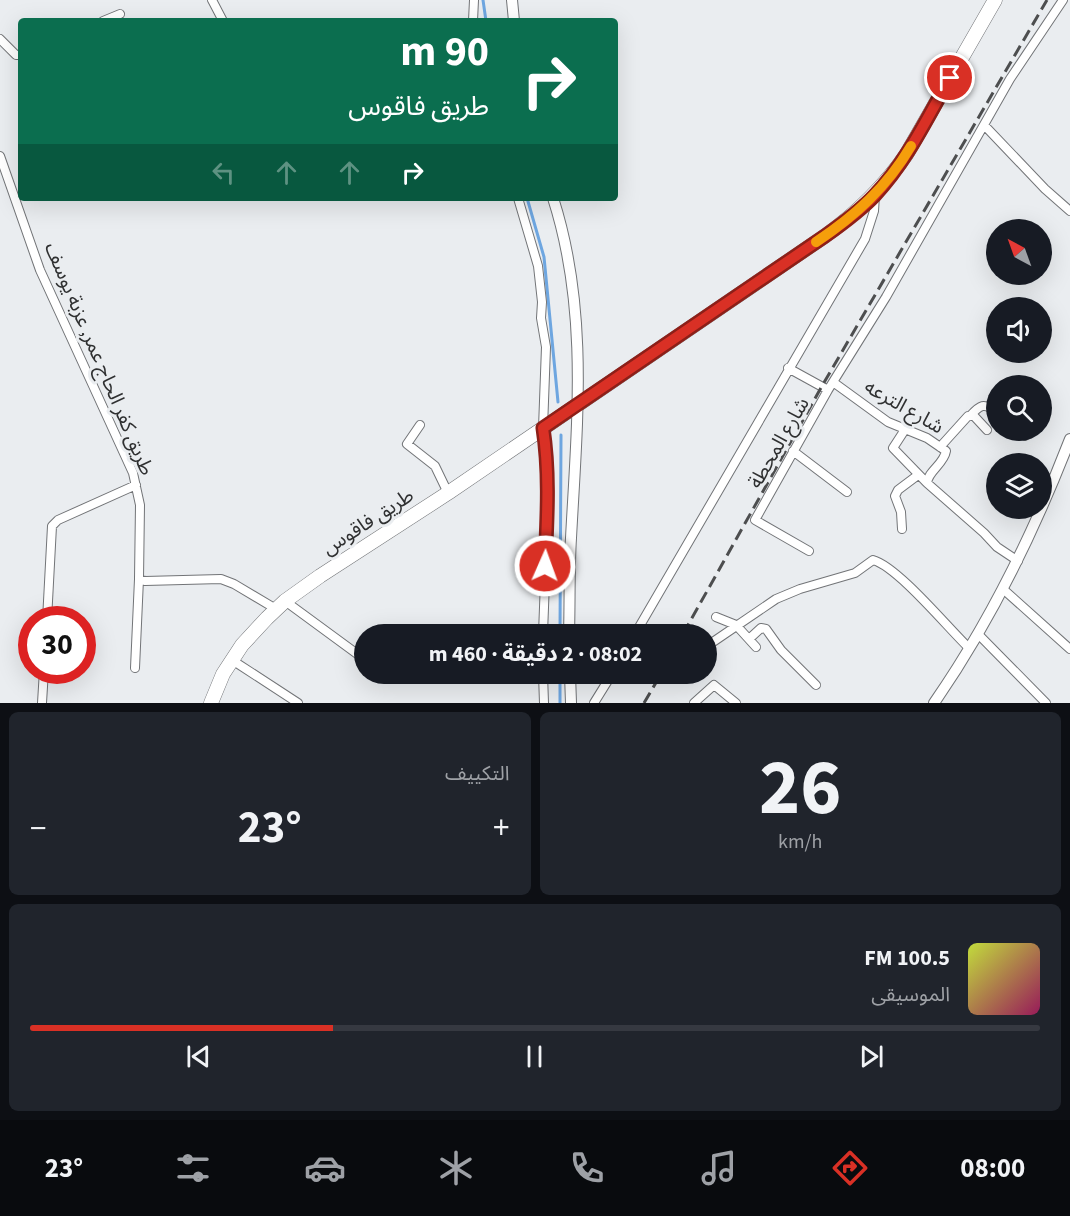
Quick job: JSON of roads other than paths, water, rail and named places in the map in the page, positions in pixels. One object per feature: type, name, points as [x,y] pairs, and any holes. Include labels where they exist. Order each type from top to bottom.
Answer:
[{"type":"main road","name":"طريق فاقوس","points":[[211,703],[223,674],[232,660],[254,631],[280,605],[579,404],[859,210],[875,195],[906,155],[995,0]]},
{"type":"street","points":[[212,0],[221,18]]},
{"type":"street","points":[[473,18],[474,0]]},
{"type":"street","points":[[512,0],[514,18]]},
{"type":"street","name":"شارع المحطة","points":[[809,551],[755,520],[1010,79],[1063,0]]},
{"type":"street","points":[[110,18],[120,14]]},
{"type":"street","points":[[0,39],[18,55]]},
{"type":"street","points":[[984,125],[1045,189],[1070,211]]},
{"type":"street","name":"طريق كفر الحاج عمر, عزبة يوسف","points":[[0,156],[40,270],[124,452],[136,485],[140,517],[135,668]]},
{"type":"street","points":[[641,624],[865,239],[874,211],[875,195]]},
{"type":"street","points":[[519,201],[538,266],[542,302],[541,318],[546,347],[543,428],[547,454],[548,501],[543,624]]},
{"type":"street","points":[[553,201],[566,247],[579,349],[579,404],[571,542],[569,624]]},
{"type":"street","name":"شارع الترعه","points":[[788,368],[831,386],[880,417],[927,438],[940,447],[946,454],[927,478],[927,483]]},
{"type":"street","points":[[940,447],[980,405],[986,406]]},
{"type":"street","points":[[970,416],[976,418],[986,429]]},
{"type":"street","points":[[420,425],[407,444],[435,466],[448,493]]},
{"type":"street","points":[[906,428],[893,448],[918,475],[997,547],[1018,561]]},
{"type":"street","points":[[934,703],[978,634],[1018,561],[1034,529],[1070,439]]},
{"type":"street","points":[[793,451],[847,492]]},
{"type":"street","points":[[902,529],[901,512],[894,496],[898,490],[918,475]]},
{"type":"street","points":[[48,606],[52,526],[58,520],[136,485]]},
{"type":"street","points":[[717,639],[765,606],[788,594],[855,573],[873,560],[902,579],[969,648]]},
{"type":"street","points":[[139,579],[145,581],[221,579],[280,605],[354,653]]},
{"type":"street","points":[[1003,589],[1070,650]]},
{"type":"street","points":[[716,617],[736,625],[756,647]]},
{"type":"street","points":[[749,639],[761,628],[766,629],[781,650],[816,685]]},
{"type":"street","points":[[978,634],[1046,703]]},
{"type":"street","points":[[232,660],[298,703]]},
{"type":"street","points":[[42,703],[43,684]]},
{"type":"street","points":[[543,684],[544,703]]},
{"type":"street","points":[[570,684],[571,703]]},
{"type":"street","points":[[594,703],[606,684]]},
{"type":"street","points":[[694,703],[714,685],[736,703]]},
{"type":"waterway","points":[[483,0],[486,18]]},
{"type":"waterway","points":[[528,201],[544,257],[558,402]]},
{"type":"waterway","points":[[560,624],[561,435]]},
{"type":"waterway","points":[[560,684],[560,703]]},
{"type":"railway","points":[[689,624],[822,386],[1047,0]]},
{"type":"railway","points":[[644,703],[655,684]]}]
